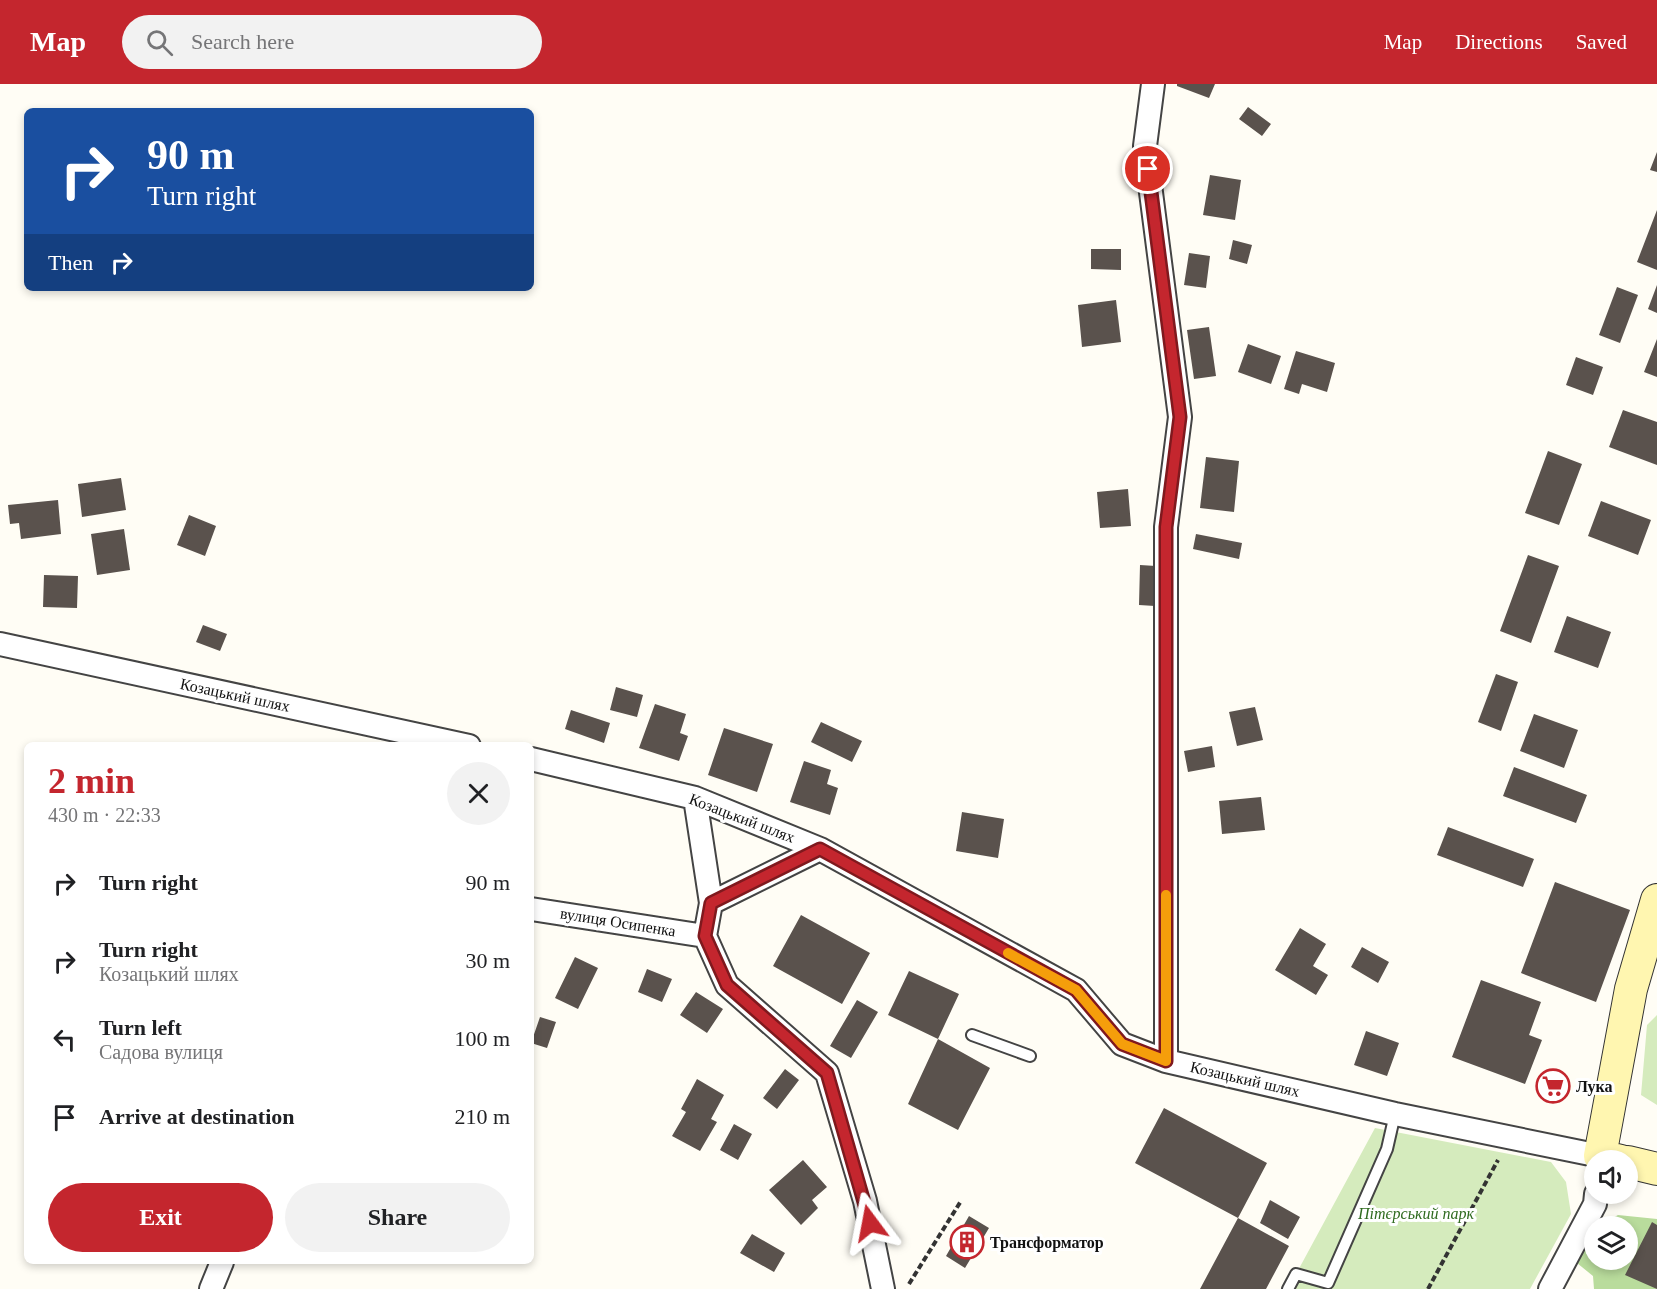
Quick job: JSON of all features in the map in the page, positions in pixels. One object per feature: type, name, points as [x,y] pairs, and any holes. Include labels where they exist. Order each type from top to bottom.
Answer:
[{"type":"street","points":[[1153,84],[1144,146],[1180,417],[1166,527],[1166,1061]]},
{"type":"street","name":"Козацький шлях","points":[[0,644],[451,742]]},
{"type":"street","name":"Козацький шлях","points":[[534,760],[695,798],[820,849],[1076,990],[1122,1044],[1166,1061],[1395,1114],[1584,1154]]},
{"type":"street","points":[[695,798],[711,903],[705,936],[727,985],[827,1073],[865,1201],[883,1289]]},
{"type":"street","points":[[711,903],[820,849]]},
{"type":"street","points":[[1613,1150],[1631,989],[1657,900]]},
{"type":"street","name":"вулиця Осипенка","points":[[534,909],[705,936]]},
{"type":"street","points":[[1638,1165],[1657,1169]]},
{"type":"street","points":[[1553,1288],[1595,1204]]},
{"type":"street","points":[[211,1289],[221,1264]]},
{"type":"lane","points":[[972,1035],[1030,1056]]},
{"type":"lane","points":[[1288,1289],[1296,1274],[1328,1283],[1386,1149],[1395,1114]]},
{"type":"path","points":[[1428,1289],[1474,1206],[1497,1161],[1506,1137]]},
{"type":"path","points":[[906,1289],[961,1201]]},
{"type":"green space","points":[[1657,1015],[1657,1105],[1641,1095],[1647,1025]]},
{"type":"green space","name":"Пітєрський парк","points":[[1375,1128],[1551,1162],[1566,1182],[1571,1214],[1530,1289],[1288,1289]]},
{"type":"green space","points":[[1638,1217],[1657,1219],[1657,1289],[1594,1289],[1593,1276],[1586,1270],[1638,1270]]},
{"type":"green space","points":[[1584,1249],[1584,1269],[1577,1263]]},
{"type":"building","points":[[1177,84],[1215,84],[1209,98],[1177,86]]},
{"type":"building","points":[[1248,107],[1271,124],[1262,136],[1239,119]]},
{"type":"building","points":[[1657,152],[1657,172],[1650,170]]},
{"type":"building","points":[[1210,175],[1241,180],[1235,220],[1203,215]]},
{"type":"building","points":[[1657,210],[1657,270],[1637,262]]},
{"type":"building","points":[[1233,240],[1252,245],[1247,264],[1229,259]]},
{"type":"building","points":[[1091,249],[1121,249],[1121,270],[1091,269]]},
{"type":"building","points":[[1189,253],[1210,256],[1206,288],[1184,285]]},
{"type":"building","points":[[1657,285],[1657,313],[1648,309]]},
{"type":"building","points":[[1617,287],[1638,295],[1620,343],[1599,335]]},
{"type":"building","points":[[1116,300],[1121,342],[1082,347],[1078,305]]},
{"type":"building","points":[[1209,327],[1216,376],[1194,379],[1187,330]]},
{"type":"building","points":[[1657,339],[1657,377],[1644,372]]},
{"type":"building","points":[[1248,344],[1281,356],[1271,384],[1238,372]]},
{"type":"building","points":[[1296,351],[1335,363],[1327,392],[1302,384],[1299,394],[1284,389]]},
{"type":"building","points":[[1576,357],[1603,367],[1593,395],[1566,385]]},
{"type":"building","points":[[1623,410],[1657,422],[1657,465],[1609,447]]},
{"type":"building","points":[[1548,451],[1582,464],[1559,525],[1525,513]]},
{"type":"building","points":[[1206,457],[1239,461],[1234,512],[1200,508]]},
{"type":"building","points":[[121,478],[126,510],[82,517],[78,484]]},
{"type":"building","points":[[1128,489],[1131,526],[1100,528],[1097,492]]},
{"type":"building","points":[[58,500],[61,534],[21,539],[19,523],[10,524],[8,505]]},
{"type":"building","points":[[1601,501],[1651,520],[1638,555],[1588,536]]},
{"type":"building","points":[[189,515],[216,526],[205,556],[177,545]]},
{"type":"building","points":[[124,529],[130,570],[97,575],[91,534]]},
{"type":"building","points":[[1196,534],[1242,543],[1239,559],[1193,549]]},
{"type":"building","points":[[1528,555],[1559,566],[1531,643],[1500,631]]},
{"type":"building","points":[[1140,565],[1156,566],[1155,606],[1139,605]]},
{"type":"building","points":[[44,575],[78,576],[77,608],[43,607]]},
{"type":"building","points":[[1567,616],[1611,632],[1598,668],[1554,652]]},
{"type":"building","points":[[203,625],[227,634],[220,651],[196,642]]},
{"type":"building","points":[[1496,674],[1518,682],[1501,731],[1478,722]]},
{"type":"building","points":[[616,687],[643,695],[637,717],[610,710]]},
{"type":"building","points":[[655,704],[686,714],[680,733],[688,736],[679,761],[639,748]]},
{"type":"building","points":[[1255,707],[1263,740],[1237,746],[1229,712]]},
{"type":"building","points":[[571,710],[610,723],[604,743],[565,729]]},
{"type":"building","points":[[1534,714],[1578,730],[1564,768],[1520,751]]},
{"type":"building","points":[[821,722],[862,741],[852,762],[811,742]]},
{"type":"building","points":[[724,728],[773,744],[757,792],[708,775]]},
{"type":"building","points":[[1212,746],[1215,767],[1188,772],[1184,751]]},
{"type":"building","points":[[804,761],[831,770],[827,784],[838,788],[830,815],[790,802]]},
{"type":"building","points":[[1514,767],[1587,795],[1576,823],[1503,796]]},
{"type":"building","points":[[1261,797],[1265,830],[1222,834],[1219,801]]},
{"type":"building","points":[[962,812],[1004,819],[998,858],[956,851]]},
{"type":"building","points":[[1448,827],[1534,859],[1523,887],[1437,855]]},
{"type":"building","points":[[1555,882],[1630,910],[1596,1002],[1521,973]]},
{"type":"building","points":[[801,915],[870,953],[842,1004],[773,966]]},
{"type":"building","points":[[1300,928],[1326,944],[1313,966],[1328,975],[1316,995],[1275,970]]},
{"type":"building","points":[[1362,947],[1389,962],[1378,983],[1351,967]]},
{"type":"building","points":[[575,957],[598,968],[578,1009],[555,998]]},
{"type":"building","points":[[647,969],[672,979],[662,1002],[638,992]]},
{"type":"building","points":[[909,971],[959,994],[938,1039],[888,1015]]},
{"type":"building","points":[[1481,980],[1541,1002],[1529,1035],[1542,1040],[1525,1084],[1452,1057]]},
{"type":"building","points":[[696,992],[723,1009],[707,1033],[680,1015]]},
{"type":"building","points":[[857,1000],[878,1012],[851,1058],[830,1046]]},
{"type":"building","points":[[540,1017],[556,1022],[547,1048],[534,1044],[534,1034]]},
{"type":"building","points":[[1366,1031],[1399,1043],[1387,1076],[1354,1065]]},
{"type":"building","points":[[938,1039],[990,1068],[958,1130],[908,1104]]},
{"type":"building","points":[[785,1069],[799,1080],[777,1109],[763,1098]]},
{"type":"building","points":[[697,1079],[724,1095],[711,1119],[717,1122],[700,1151],[672,1136],[686,1112],[681,1109]]},
{"type":"building","points":[[1164,1108],[1267,1163],[1238,1218],[1135,1163]]},
{"type":"building","points":[[734,1124],[752,1134],[738,1160],[720,1150]]},
{"type":"building","points":[[803,1160],[827,1187],[812,1200],[818,1208],[801,1225],[769,1190]]},
{"type":"building","points":[[1270,1200],[1300,1217],[1288,1239],[1260,1223]]},
{"type":"building","name":"Трансформатор","points":[[969,1216],[989,1228],[965,1268],[946,1256]]},
{"type":"building","points":[[1238,1218],[1289,1246],[1266,1289],[1200,1289]]},
{"type":"building","points":[[1652,1222],[1657,1225],[1657,1289],[1625,1275],[1628,1270],[1638,1270],[1638,1249]]},
{"type":"building","points":[[752,1234],[785,1253],[774,1272],[740,1253]]},
{"type":"slow traffic","points":[[1008,953],[1076,990],[1122,1044],[1166,1061],[1166,895]]},
{"type":"place","name":"Лука","points":[[1553,1086]]},
{"type":"place","name":"Трансформатор","points":[[967,1242]]},
{"type":"route","points":[[870,1223],[827,1073],[727,985],[705,936],[711,903],[820,849],[1076,990],[1122,1044],[1166,1061],[1166,527],[1180,417],[1148,169]]}]
